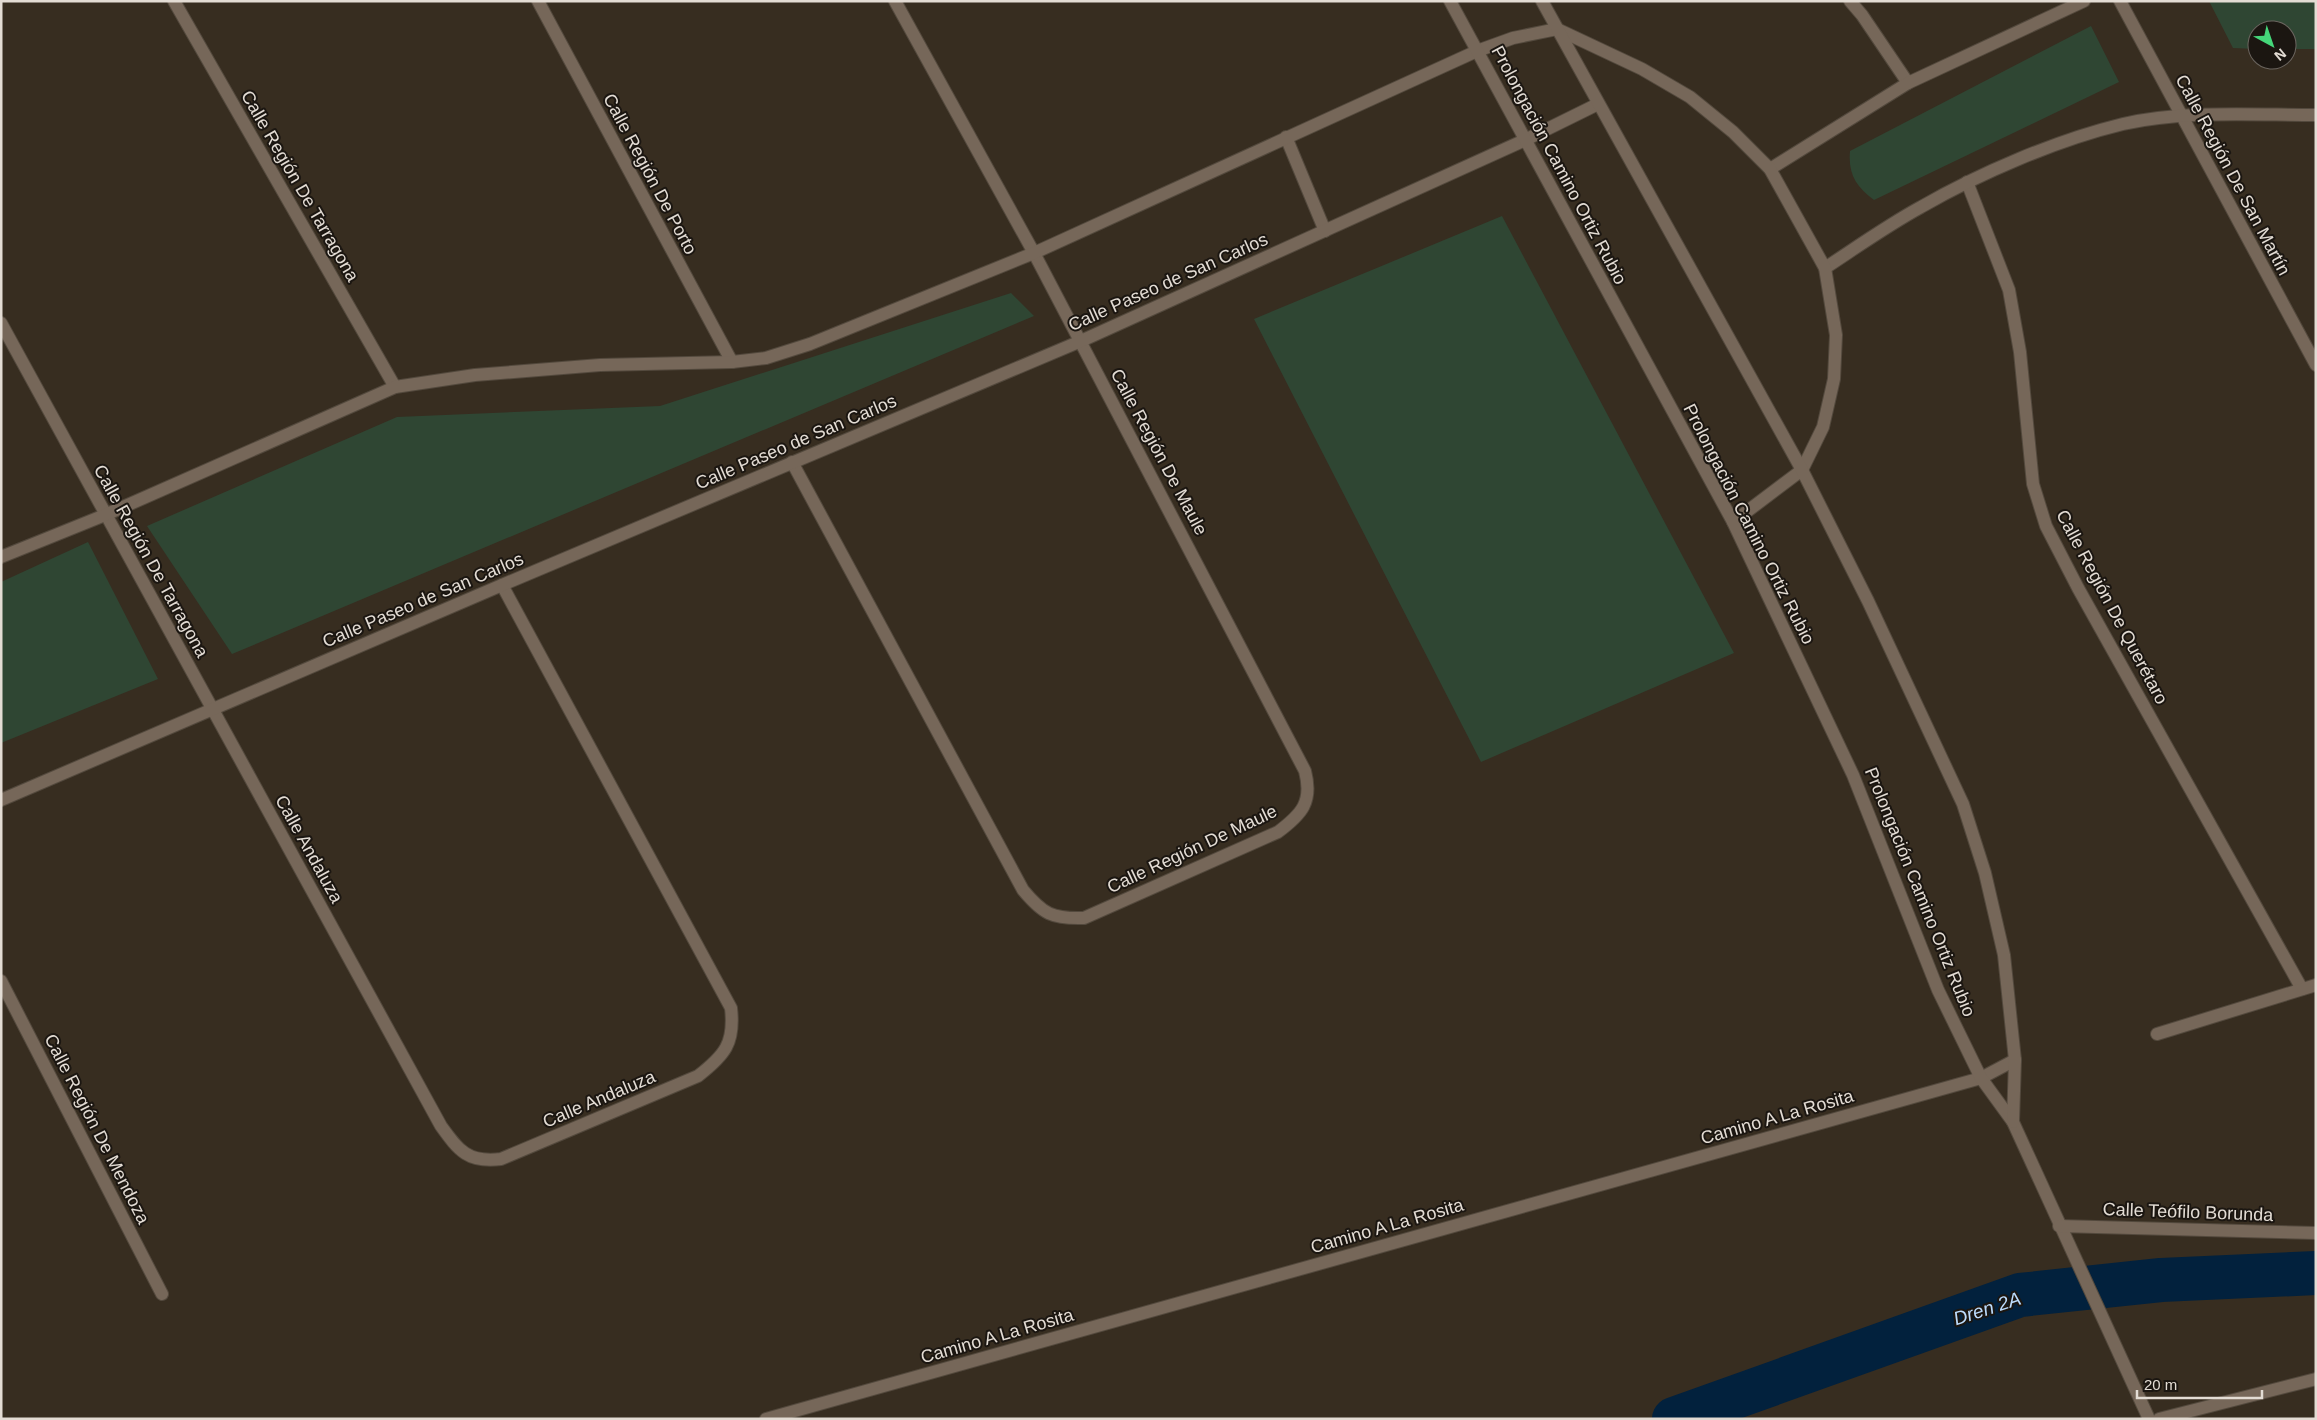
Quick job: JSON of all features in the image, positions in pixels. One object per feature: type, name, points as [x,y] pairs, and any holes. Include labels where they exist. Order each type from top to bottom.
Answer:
[{"type":"street","name":"Calle Región De Tarragona","points":[[174,1],[396,387]]},
{"type":"street","name":"Calle Región De Porto","points":[[538,1],[732,362]]},
{"type":"street","points":[[895,1],[1034,253]]},
{"type":"street","name":"Prolongación Camino Ortiz Rubio","points":[[1450,1],[1732,522],[1853,775],[1938,990],[1981,1078],[2013,1122]]},
{"type":"street","points":[[1542,1],[1802,470],[1868,601],[1963,804],[1985,873],[2004,955],[2015,1060],[2013,1122],[2149,1419]]},
{"type":"street","points":[[1850,1],[1908,83]]},
{"type":"street","points":[[1770,169],[1908,83],[2084,1]]},
{"type":"street","name":"Calle Región De San Martín","points":[[2120,1],[2316,365]]},
{"type":"street","points":[[1,557],[105,516],[396,387],[475,375],[600,365],[732,362],[766,358],[810,344],[1034,253],[1477,51],[1513,38],[1557,29],[1642,69],[1690,97],[1734,132],[1770,169],[1825,268],[1836,335],[1834,379],[1823,427],[1802,470],[1732,522]]},
{"type":"street","name":"Calle Paseo de San Carlos","points":[[1,800],[502,585],[1081,341],[1525,140],[1598,104]]},
{"type":"street","points":[[1825,268],[1920,207],[1968,182],[2062,143],[2124,124],[2181,116],[2316,115]]},
{"type":"street","points":[[1286,137],[1325,231]]},
{"type":"street","name":"Calle Región De Querétaro","points":[[1968,182],[2009,290],[2020,352],[2032,484],[2046,526],[2078,588],[2302,990]]},
{"type":"street","name":"Calle Región De Maule","points":[[792,462],[1023,890],[1036,906],[1063,919],[1084,918],[1278,832],[1293,821],[1305,805],[1309,787],[1305,771],[1034,253]]},
{"type":"street","name":"Calle Región De Tarragona","points":[[1,323],[105,516],[213,710]]},
{"type":"street","name":"Calle Andaluza","points":[[213,710],[441,1126],[455,1146],[469,1157],[484,1161],[501,1159],[698,1076],[715,1063],[728,1046],[734,1027],[731,1008],[502,585]]},
{"type":"street","name":"Calle Región De Mendoza","points":[[1,981],[162,1294]]},
{"type":"street","points":[[2157,1034],[2316,985]]},
{"type":"street","name":"Camino A La Rosita","points":[[766,1419],[1981,1078],[2015,1060]]},
{"type":"street","name":"Calle Teófilo Borunda","points":[[2060,1226],[2316,1233]]},
{"type":"street","points":[[2159,1419],[2316,1379]]},
{"type":"green space","points":[[2209,1],[2316,1],[2316,49],[2297,49],[2297,20],[2247,20],[2247,49],[2233,48]]},
{"type":"green space","points":[[2091,26],[2119,82],[1874,200],[1862,190],[1854,179],[1850,167],[1850,151]]},
{"type":"green space","points":[[1502,216],[1734,653],[1481,762],[1254,319]]},
{"type":"green space","points":[[1011,293],[1034,316],[232,654],[147,526],[397,417],[660,406]]},
{"type":"green space","points":[[88,542],[158,679],[1,743],[1,582]]},
{"type":"waterway","name":"Dren 2A","points":[[1674,1419],[2020,1295],[2161,1280],[2316,1273]]}]
